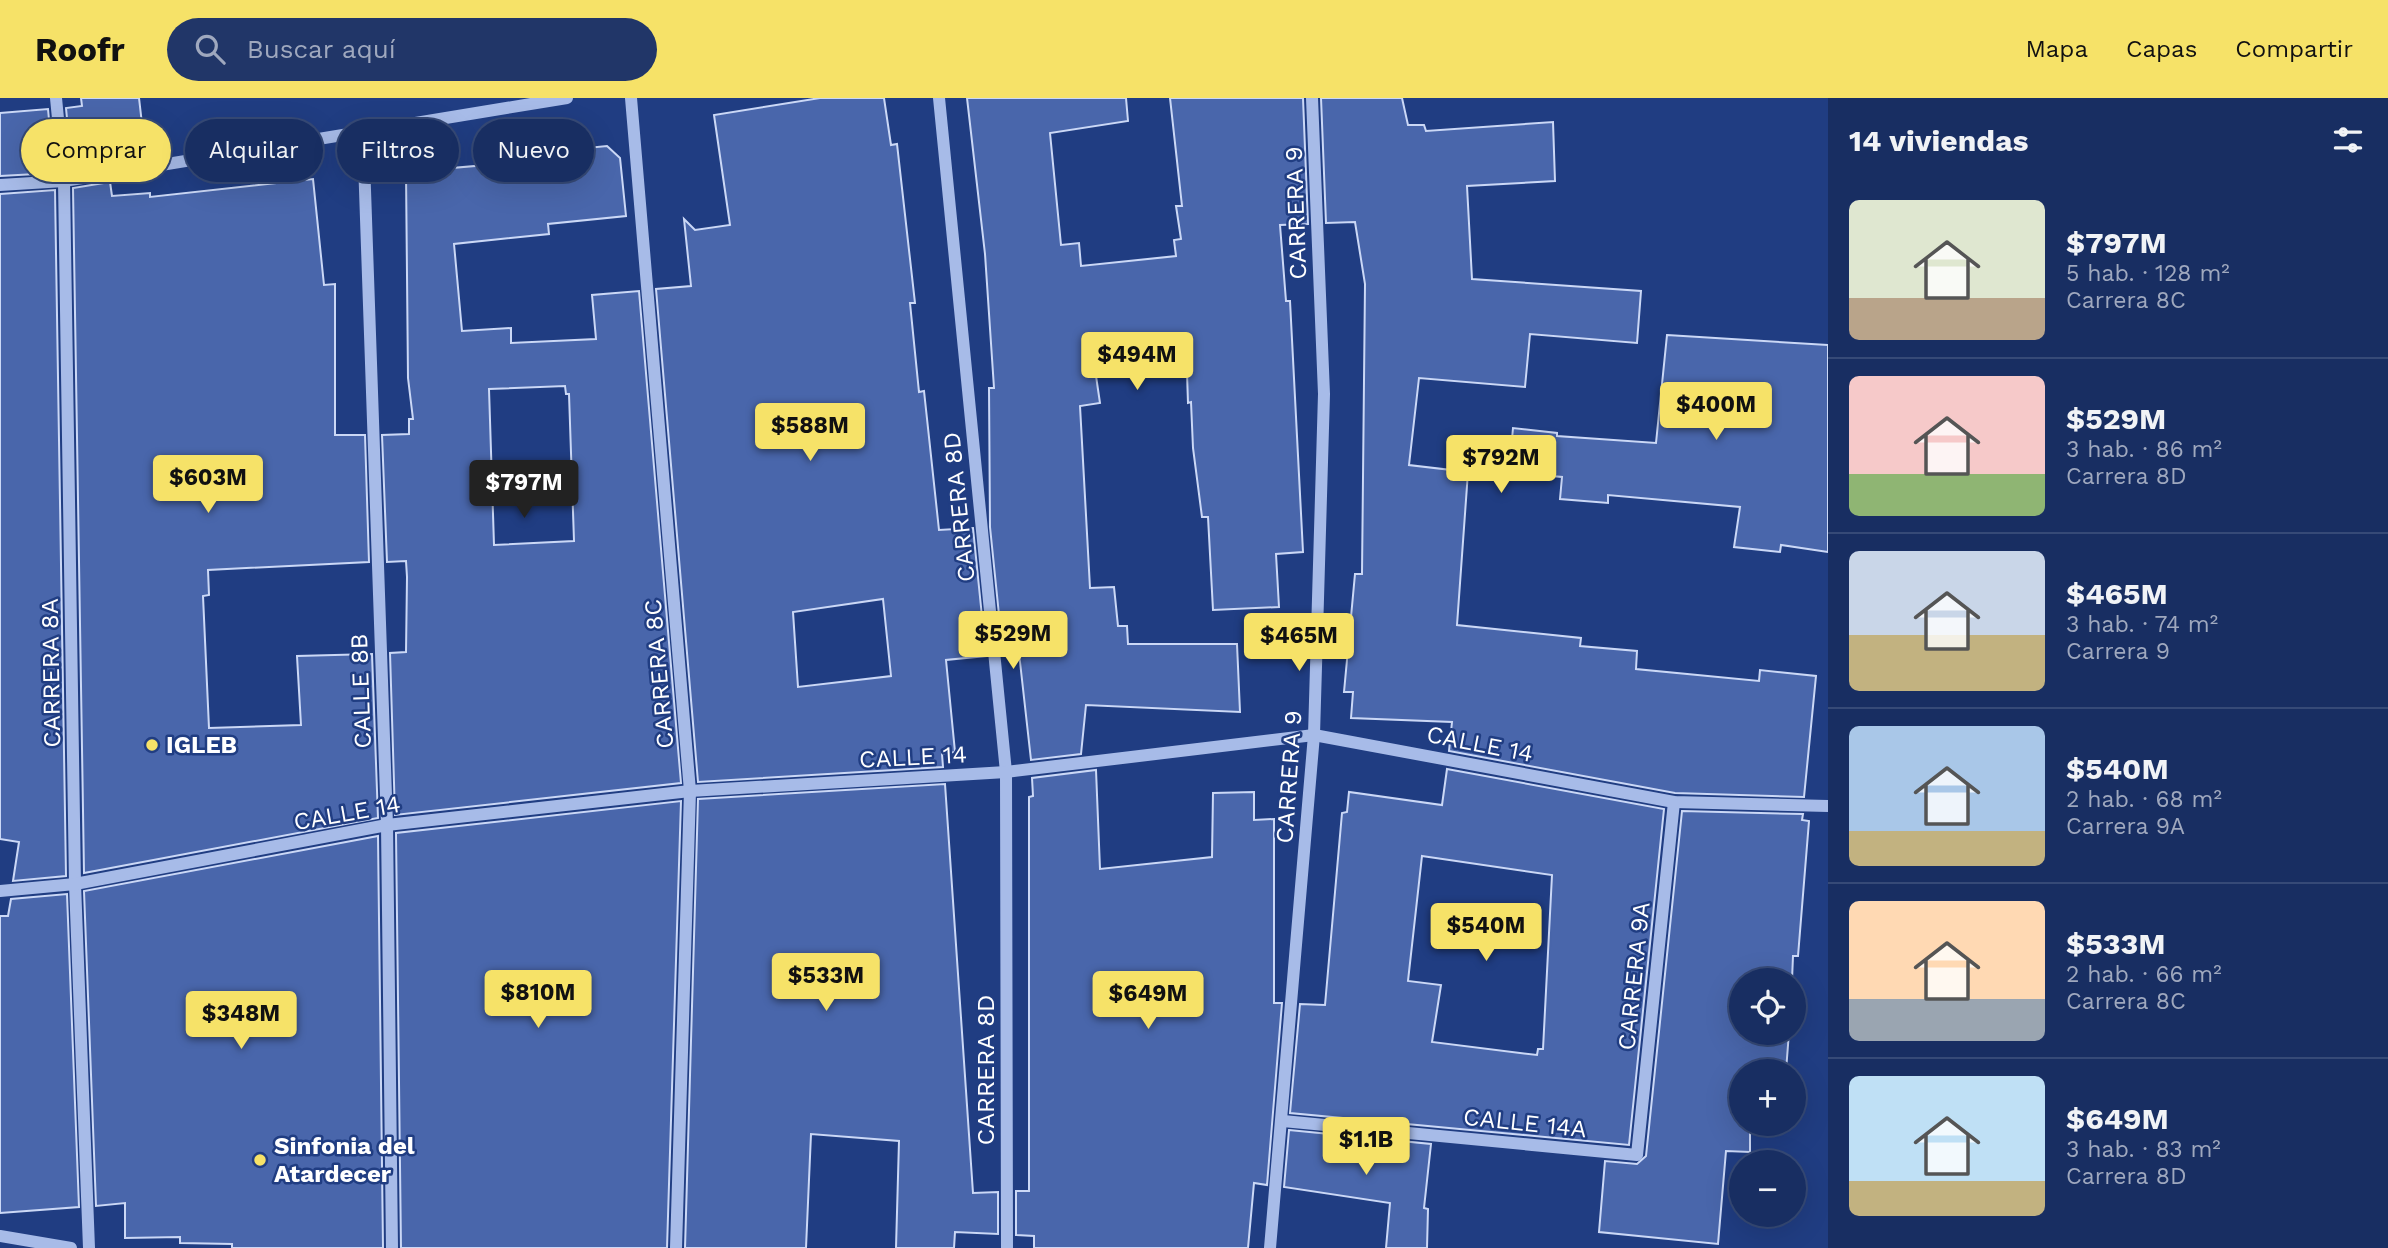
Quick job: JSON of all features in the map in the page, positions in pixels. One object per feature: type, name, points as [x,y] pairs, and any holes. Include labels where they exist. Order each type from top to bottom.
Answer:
[{"type":"street","name":"CARRERA 8A","points":[[56,98],[58,119]]},
{"type":"street","points":[[441,119],[567,98]]},
{"type":"street","name":"CARRERA 8C","points":[[631,98],[690,791],[676,1248]]},
{"type":"street","name":"CARRERA 8D","points":[[939,98],[1006,772],[1007,1248]]},
{"type":"street","name":"CARRERA 9","points":[[1270,1248],[1314,735],[1324,394],[1312,98]]},
{"type":"street","points":[[171,163],[337,136]]},
{"type":"street","points":[[0,185],[48,182]]},
{"type":"street","name":"CARRERA 8A","points":[[64,182],[75,884],[89,1248]]},
{"type":"street","name":"CALLE 8B","points":[[365,182],[387,825],[392,1248]]},
{"type":"street","name":"CALLE 14","points":[[0,891],[75,884],[387,825],[690,791],[1006,772],[1314,735],[1674,802],[1828,806]]},
{"type":"street","name":"CARRERA 9A","points":[[1637,1156],[1674,802]]},
{"type":"street","name":"CALLE 14A","points":[[1283,1121],[1637,1156]]},
{"type":"street","points":[[0,1236],[71,1248]]},
{"type":"building","points":[[81,98],[139,98],[141,119],[67,119],[66,108],[82,106]]},
{"type":"building","points":[[820,98],[884,98],[891,145],[897,144],[915,303],[910,303],[919,392],[924,391],[939,530],[973,528],[986,656],[946,660],[955,752],[942,754],[943,767],[698,782],[656,289],[691,286],[684,219],[695,230],[730,225],[714,115]],"holes":[[[883,599],[891,676],[798,687],[793,612]]]},
{"type":"building","points":[[967,98],[1126,98],[1128,121],[1050,133],[1061,245],[1079,243],[1081,266],[1176,256],[1174,240],[1181,239],[1176,206],[1182,206],[1170,98],[1303,98],[1308,224],[1280,225],[1286,301],[1290,301],[1303,552],[1276,554],[1279,607],[1213,610],[1208,517],[1202,517],[1193,448],[1191,402],[1188,403],[1187,373],[1096,376],[1100,403],[1080,406],[1090,588],[1114,587],[1118,626],[1127,626],[1128,644],[1237,644],[1240,712],[1086,705],[1081,754],[1031,760],[1019,653],[1003,654],[990,527],[989,388],[994,388],[985,254]]},
{"type":"building","points":[[1321,98],[1402,98],[1408,125],[1424,125],[1426,131],[1553,122],[1555,181],[1467,186],[1472,279],[1641,291],[1637,343],[1530,334],[1525,387],[1419,378],[1409,465],[1468,472],[1457,625],[1581,638],[1580,646],[1637,651],[1636,669],[1759,681],[1760,670],[1816,676],[1804,797],[1675,793],[1449,751],[1452,722],[1351,718],[1353,692],[1344,692],[1355,574],[1362,574],[1365,284],[1355,222],[1326,223]]},
{"type":"building","points":[[48,109],[49,119],[21,119],[21,175],[0,176],[0,113]]},
{"type":"building","points":[[607,146],[620,158],[626,216],[548,224],[549,234],[454,244],[462,331],[511,328],[511,343],[596,339],[592,295],[639,291],[681,783],[395,815],[390,653],[406,652],[407,577],[406,561],[387,562],[382,435],[409,434],[409,419],[413,419],[408,378],[406,182],[459,182],[459,167],[473,166],[473,182],[594,182],[594,147]],"holes":[[[565,386],[566,394],[569,394],[574,541],[494,545],[489,389]]]},
{"type":"building","points":[[110,182],[112,196],[150,193],[150,197],[286,182],[313,182],[324,285],[335,284],[335,435],[365,435],[369,562],[208,570],[209,595],[203,596],[209,728],[301,725],[297,656],[372,654],[378,818],[84,873],[73,188]]},
{"type":"building","points":[[55,190],[66,876],[13,881],[19,842],[0,839],[0,194]]},
{"type":"building","points":[[1667,335],[1828,345],[1828,552],[1781,545],[1780,552],[1734,547],[1740,507],[1608,495],[1608,503],[1560,499],[1562,477],[1509,472],[1513,428],[1557,433],[1557,436],[1656,443]]},
{"type":"building","points":[[1447,769],[1664,809],[1629,1145],[1290,1113],[1300,1004],[1325,1005],[1342,813],[1347,812],[1349,792],[1442,805]],"holes":[[[1422,856],[1552,875],[1543,1049],[1538,1049],[1537,1055],[1432,1042],[1441,985],[1408,981]]]},
{"type":"building","points":[[1096,770],[1100,869],[1212,857],[1213,793],[1254,792],[1254,820],[1274,819],[1274,1003],[1282,1003],[1267,1185],[1254,1183],[1248,1248],[1034,1248],[1034,1236],[1016,1235],[1016,1191],[1029,1191],[1029,797],[1033,796],[1032,778]]},
{"type":"building","points":[[945,784],[973,1193],[998,1192],[998,1234],[955,1232],[954,1248],[896,1248],[899,1141],[811,1134],[806,1248],[685,1248],[698,799]]},
{"type":"building","points":[[681,801],[667,1248],[401,1248],[396,833]]},
{"type":"building","points":[[1682,811],[1803,814],[1802,820],[1809,821],[1798,956],[1793,956],[1792,968],[1729,968],[1729,1045],[1788,1045],[1787,1059],[1729,1059],[1729,1136],[1750,1136],[1750,1150],[1726,1151],[1718,1244],[1599,1232],[1605,1161],[1637,1164],[1646,1156]]},
{"type":"building","points":[[378,836],[383,1248],[232,1248],[232,1244],[180,1243],[180,1237],[125,1238],[125,1203],[96,1206],[84,891]]},
{"type":"building","points":[[67,894],[79,1207],[0,1213],[0,916],[8,916],[11,899]]},
{"type":"building","points":[[1289,1130],[1431,1144],[1424,1208],[1428,1209],[1427,1248],[1386,1248],[1390,1203],[1284,1187]]},
{"type":"place","name":"IGLEB","points":[[152,745]]},
{"type":"place","name":"Sinfonia del Atardecer","points":[[260,1160]]}]
